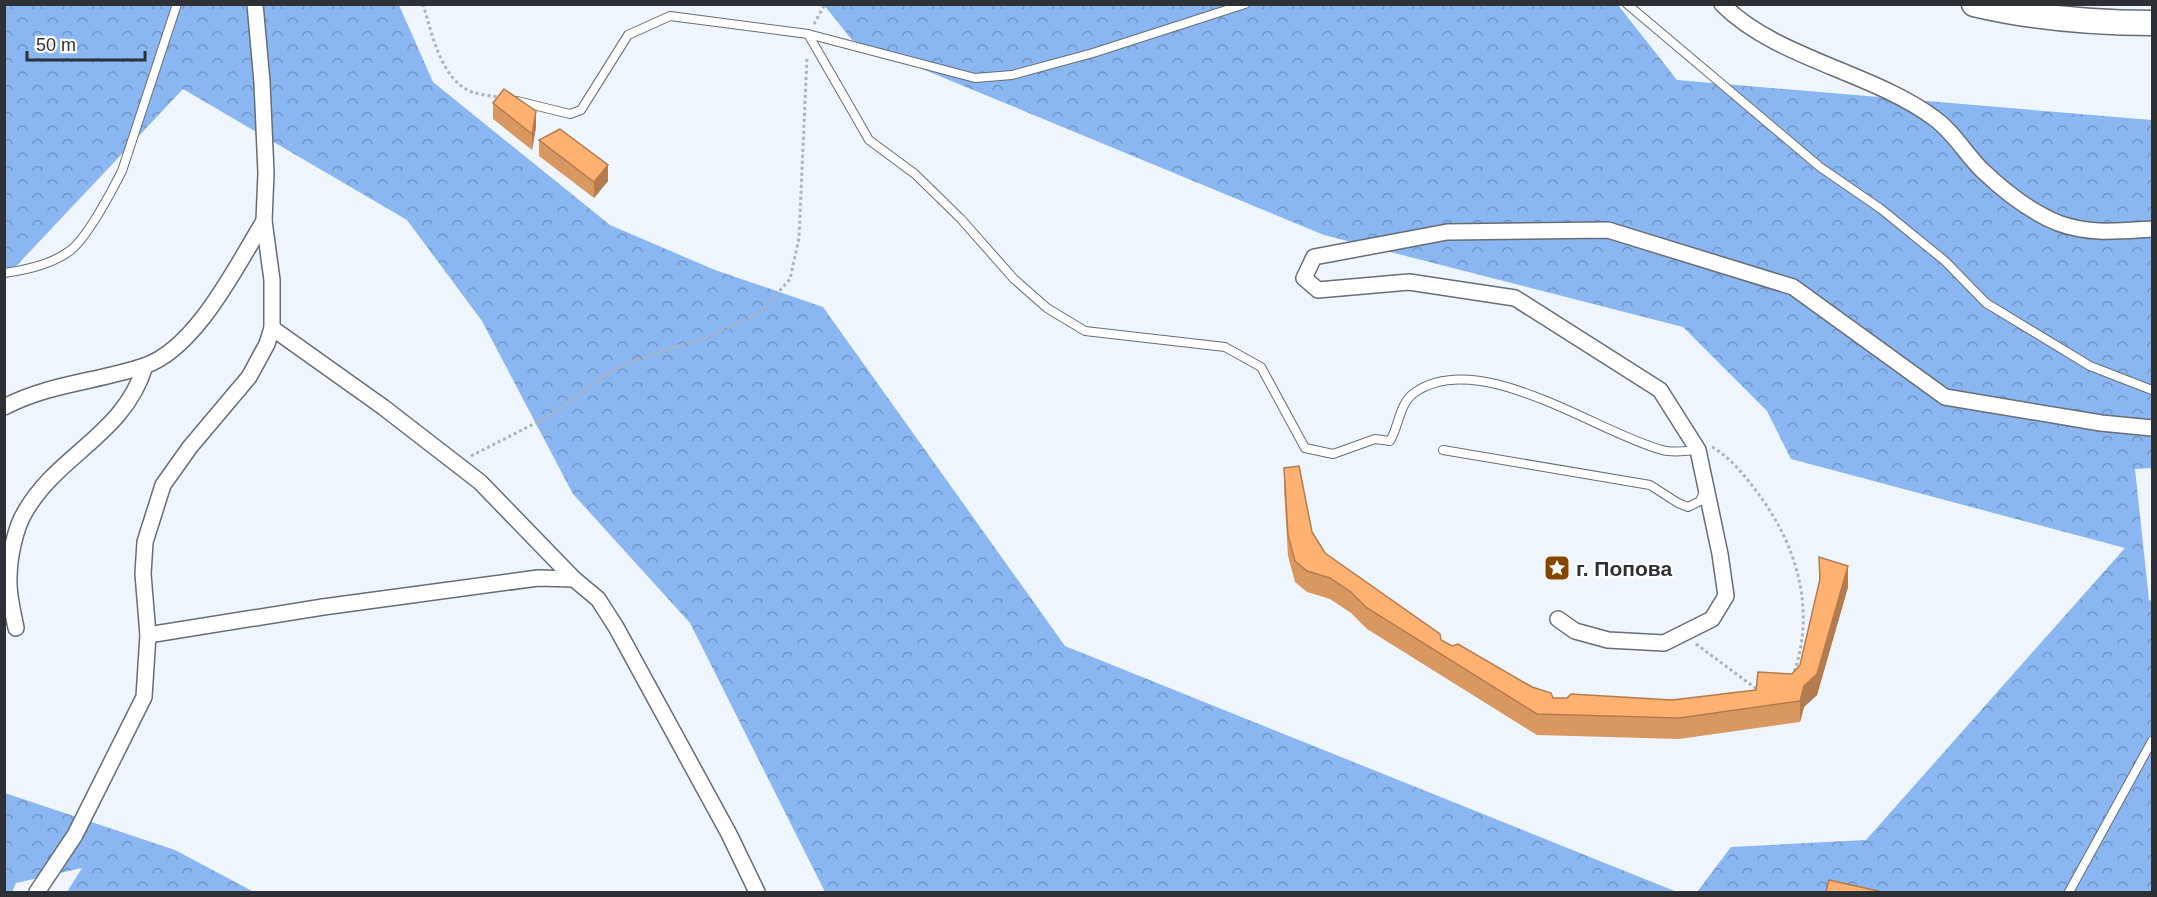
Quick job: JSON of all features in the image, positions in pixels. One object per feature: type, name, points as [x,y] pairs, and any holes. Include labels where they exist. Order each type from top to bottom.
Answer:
[{"type":"highway","points":[[1974,4],[2017,15],[2102,23],[2152,23]]},
{"type":"street","points":[[37,892],[75,835],[144,697],[148,635],[143,574],[146,542],[163,485],[190,447],[249,377],[267,344],[272,328],[272,280],[264,221],[266,173],[262,82],[255,4]]},
{"type":"street","points":[[1722,4],[1776,41],[1855,75],[1935,118],[1983,171],[2026,206],[2057,222],[2088,232],[2152,229]]},
{"type":"street","points":[[4,407],[32,393],[145,366],[179,347],[198,325],[264,221]]},
{"type":"street","points":[[1558,619],[1575,631],[1608,640],[1664,643],[1712,619],[1726,596],[1698,450],[1660,390],[1515,298],[1409,282],[1318,290],[1304,278],[1314,257],[1447,232],[1608,230],[1793,287],[1945,397],[2101,423],[2152,428]]},
{"type":"street","points":[[272,328],[382,406],[480,482],[574,579],[598,599],[616,627],[729,834],[758,892]]},
{"type":"street","points":[[16,628],[9,579],[24,512],[44,485],[117,418],[140,382],[145,366]]},
{"type":"street","points":[[148,635],[472,585],[538,578],[574,579]]},
{"type":"lane","points":[[4,273],[49,262],[73,248],[110,194],[122,171],[177,4]]},
{"type":"lane","points":[[502,98],[570,114],[581,110],[628,35],[670,16],[808,34],[975,78],[1012,75],[1093,53],[1245,4]]},
{"type":"lane","points":[[1627,4],[1820,167],[1881,209],[1938,255],[1986,303],[2090,366],[2152,390]]},
{"type":"lane","points":[[808,34],[869,140],[915,174],[961,219],[1014,279],[1047,308],[1085,331],[1225,347],[1261,367],[1305,448],[1333,454],[1375,439],[1390,441],[1401,410],[1413,393],[1451,380],[1476,379],[1516,390],[1664,451],[1698,450]]},
{"type":"lane","points":[[1443,450],[1650,485],[1688,507],[1700,501],[1706,485]]},
{"type":"lane","points":[[2069,892],[2152,741]]},
{"type":"path","points":[[423,4],[432,36],[451,78],[472,92],[502,98]]},
{"type":"path","points":[[456,463],[550,416],[610,372],[641,358],[710,336],[760,313],[790,279],[799,238],[808,34],[825,4]]},
{"type":"path","points":[[1698,450],[1710,447],[1743,474],[1773,514],[1792,550],[1799,578],[1804,632],[1793,676]]},
{"type":"path","points":[[1682,634],[1738,678],[1762,692]]},
{"type":"green space","points":[[5,5],[399,5],[433,82],[610,225],[715,270],[823,307],[1065,646],[1677,892],[825,892],[690,623],[573,494],[482,321],[407,220],[183,89],[5,278]]},
{"type":"green space","points":[[824,5],[1618,5],[1677,80],[2152,120],[2152,468],[2135,469],[2149,600],[2152,601],[2152,892],[1697,892],[1731,847],[1866,840],[2125,548],[1791,459],[1767,411],[1683,327],[1324,235],[852,40]]},
{"type":"green space","points":[[5,793],[175,850],[254,892],[67,892],[82,868],[16,883],[12,892],[5,892]]},
{"type":"building","points":[[504,89],[536,111],[532,134],[493,103]]},
{"type":"building","points":[[560,129],[608,165],[594,182],[539,140]]},
{"type":"building","points":[[1299,466],[1312,532],[1325,553],[1440,634],[1441,640],[1452,646],[1458,644],[1532,687],[1551,693],[1553,698],[1567,698],[1571,694],[1672,700],[1756,690],[1758,672],[1792,674],[1800,665],[1820,579],[1819,557],[1848,566],[1817,674],[1804,686],[1800,701],[1679,718],[1537,714],[1367,608],[1351,592],[1330,578],[1307,571],[1295,561],[1288,535],[1284,468]]},
{"type":"building","points":[[1829,880],[1878,891],[1826,892]]},
{"type":"place","name":"г. Попова","points":[[1557,568]]}]
